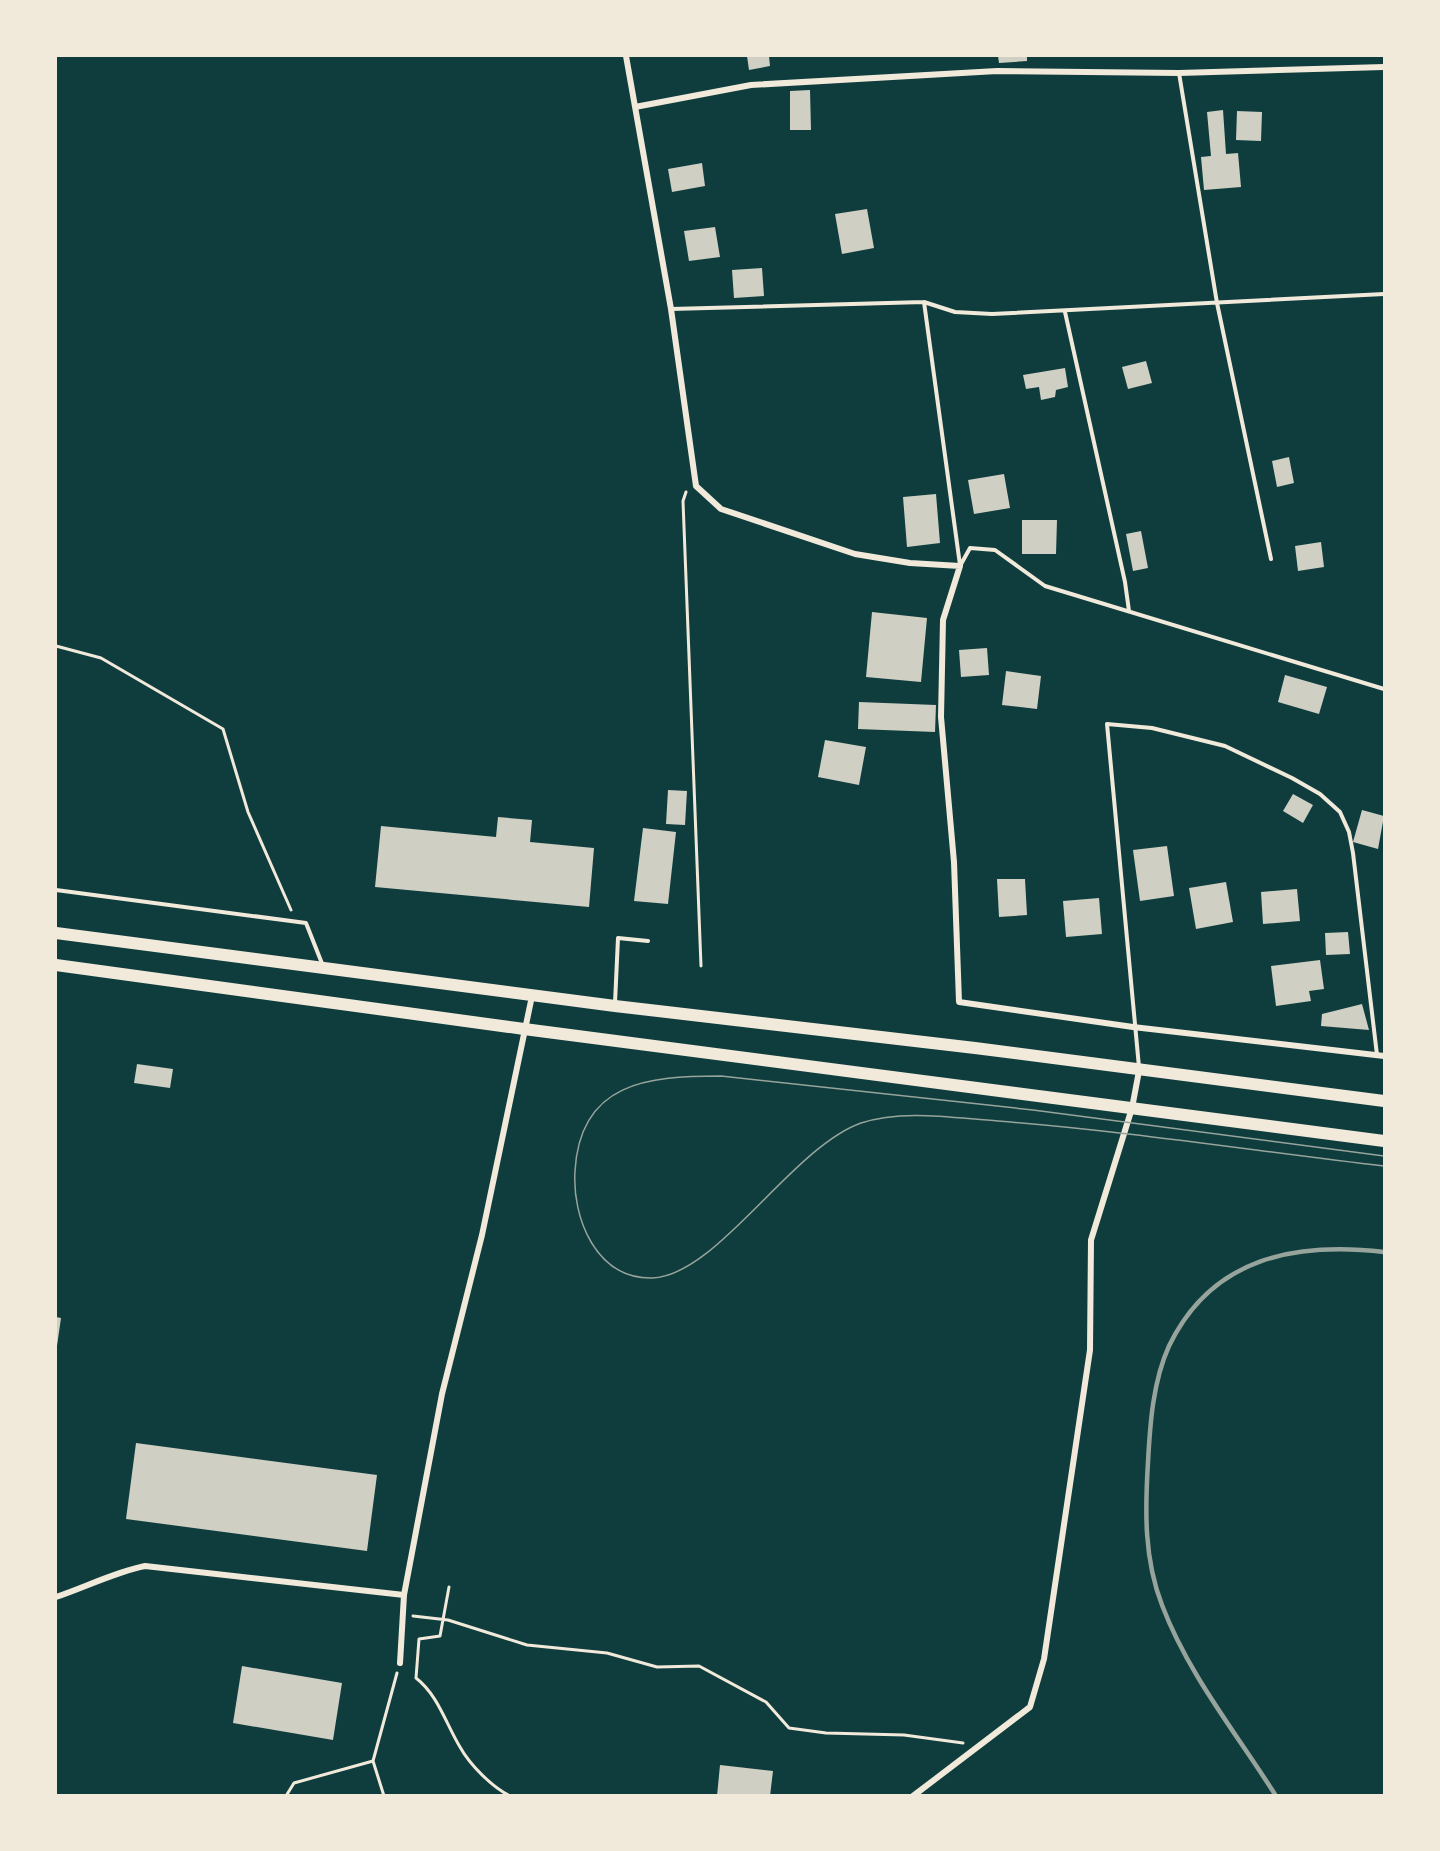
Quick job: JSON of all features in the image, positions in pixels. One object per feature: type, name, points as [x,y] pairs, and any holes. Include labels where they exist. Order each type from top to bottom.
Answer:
[{"type":"main road","points":[[56,933],[324,970],[975,1048],[1384,1101]]},
{"type":"main road","points":[[56,965],[524,1029],[1384,1141]]},
{"type":"street","points":[[626,56],[671,309],[696,486],[722,509],[855,554],[910,563],[960,566],[943,620],[941,717],[954,862],[959,1002],[1133,1027],[1381,1055]]},
{"type":"street","points":[[635,107],[751,86],[997,71],[1179,73],[1384,67]]},
{"type":"street","points":[[400,1663],[404,1595],[442,1394],[482,1235],[532,996]]},
{"type":"street","points":[[913,1796],[1030,1707],[1044,1659],[1090,1350],[1091,1240],[1132,1108],[1139,1071]]},
{"type":"street","points":[[56,1597],[102,1581],[124,1570],[145,1566],[404,1595]]},
{"type":"lane","points":[[1179,73],[1217,303],[1271,559]]},
{"type":"lane","points":[[671,309],[924,302],[955,312],[1065,312],[1384,294]]},
{"type":"lane","points":[[924,302],[960,566]]},
{"type":"lane","points":[[1065,312],[1125,582],[1129,610]]},
{"type":"lane","points":[[960,566],[970,548],[994,550],[1045,586],[1384,689]]},
{"type":"lane","points":[[1139,1071],[1133,1027],[1107,724],[1152,728],[1225,746],[1320,794],[1340,812],[1349,832],[1353,853],[1381,1055]]},
{"type":"lane","points":[[56,890],[306,922],[324,970]]},
{"type":"lane","points":[[615,1006],[618,938],[648,941]]},
{"type":"path","points":[[696,486],[686,492],[683,501],[701,966]]},
{"type":"path","points":[[56,646],[101,658],[223,729],[248,812],[296,921]]},
{"type":"path","points":[[450,1587],[440,1636],[419,1639],[416,1678],[429,1688],[462,1750],[498,1790],[510,1796]]},
{"type":"path","points":[[402,1614],[442,1620],[527,1644],[607,1653],[657,1667],[699,1666],[766,1702],[789,1728],[826,1733],[904,1735],[979,1745]]},
{"type":"path","points":[[384,1796],[373,1761],[400,1663]]},
{"type":"path","points":[[286,1796],[294,1783],[373,1761]]},
{"type":"building","points":[[747,56],[769,56],[770,66],[749,70]]},
{"type":"building","points":[[998,56],[1027,56],[1027,61],[999,63]]},
{"type":"building","points":[[810,90],[811,130],[790,130],[790,91]]},
{"type":"building","points":[[1223,110],[1226,154],[1238,153],[1241,187],[1204,190],[1201,157],[1211,156],[1207,112]]},
{"type":"building","points":[[1237,111],[1262,112],[1261,141],[1236,140]]},
{"type":"building","points":[[702,163],[705,186],[672,192],[668,169]]},
{"type":"building","points":[[867,209],[874,248],[842,254],[835,214]]},
{"type":"building","points":[[715,227],[720,257],[689,261],[684,231]]},
{"type":"building","points":[[762,268],[764,296],[734,298],[732,270]]},
{"type":"building","points":[[1146,361],[1152,383],[1128,389],[1122,367]]},
{"type":"building","points":[[1065,368],[1068,387],[1056,390],[1055,397],[1041,400],[1039,387],[1026,389],[1023,375]]},
{"type":"building","points":[[1289,457],[1294,483],[1277,487],[1272,461]]},
{"type":"building","points":[[1004,474],[1010,508],[974,514],[968,480]]},
{"type":"building","points":[[936,494],[940,543],[907,547],[903,497]]},
{"type":"building","points":[[1022,520],[1057,520],[1056,554],[1022,554]]},
{"type":"building","points":[[1141,531],[1148,568],[1133,571],[1126,534]]},
{"type":"building","points":[[1321,542],[1324,567],[1298,571],[1295,546]]},
{"type":"building","points":[[872,612],[927,618],[921,682],[866,677]]},
{"type":"building","points":[[987,648],[989,675],[961,677],[959,650]]},
{"type":"building","points":[[1006,671],[1041,676],[1037,709],[1002,705]]},
{"type":"building","points":[[1285,675],[1327,687],[1319,714],[1278,702]]},
{"type":"building","points":[[859,702],[936,705],[935,732],[858,729]]},
{"type":"building","points":[[825,740],[866,747],[859,785],[818,777]]},
{"type":"building","points":[[668,790],[687,791],[685,825],[666,824]]},
{"type":"building","points":[[1293,794],[1313,805],[1303,823],[1283,811]]},
{"type":"building","points":[[1362,810],[1384,816],[1378,849],[1353,842]]},
{"type":"building","points":[[498,817],[532,820],[530,842],[594,848],[589,907],[375,887],[381,826],[496,837]]},
{"type":"building","points":[[643,828],[676,832],[668,904],[634,901]]},
{"type":"building","points":[[1167,846],[1174,896],[1140,901],[1133,850]]},
{"type":"building","points":[[997,879],[1025,879],[1027,915],[999,917]]},
{"type":"building","points":[[1226,882],[1233,922],[1196,929],[1189,888]]},
{"type":"building","points":[[1297,889],[1300,921],[1263,924],[1261,892]]},
{"type":"building","points":[[1099,898],[1102,934],[1066,937],[1063,901]]},
{"type":"building","points":[[1348,932],[1350,954],[1326,955],[1325,933]]},
{"type":"building","points":[[1320,960],[1324,989],[1309,991],[1311,1001],[1276,1006],[1271,966]]},
{"type":"building","points":[[1362,1004],[1369,1030],[1321,1026],[1322,1014]]},
{"type":"building","points":[[137,1064],[173,1069],[170,1088],[134,1083]]},
{"type":"building","points":[[56,1317],[61,1318],[57,1346],[56,1346]]},
{"type":"building","points":[[136,1443],[377,1475],[367,1551],[126,1519]]},
{"type":"building","points":[[242,1666],[342,1683],[333,1740],[233,1723]]},
{"type":"building","points":[[720,1765],[773,1771],[770,1796],[717,1796]]},
{"type":"tram line","points":[[1384,1156],[1033,1110],[721,1076],[694,1076],[644,1083],[623,1090],[604,1102],[590,1119],[580,1141],[575,1171],[575,1189],[583,1226],[602,1257],[616,1268],[632,1276],[652,1278],[677,1272],[702,1256],[728,1235],[808,1157],[835,1137],[861,1123],[894,1116],[929,1116],[1046,1125],[1384,1166]]},
{"type":"railway","points":[[1276,1796],[1185,1655],[1156,1588],[1149,1552],[1146,1517],[1153,1403],[1159,1374],[1169,1346],[1187,1316],[1208,1292],[1232,1275],[1259,1262],[1288,1254],[1319,1250],[1384,1252]]}]
